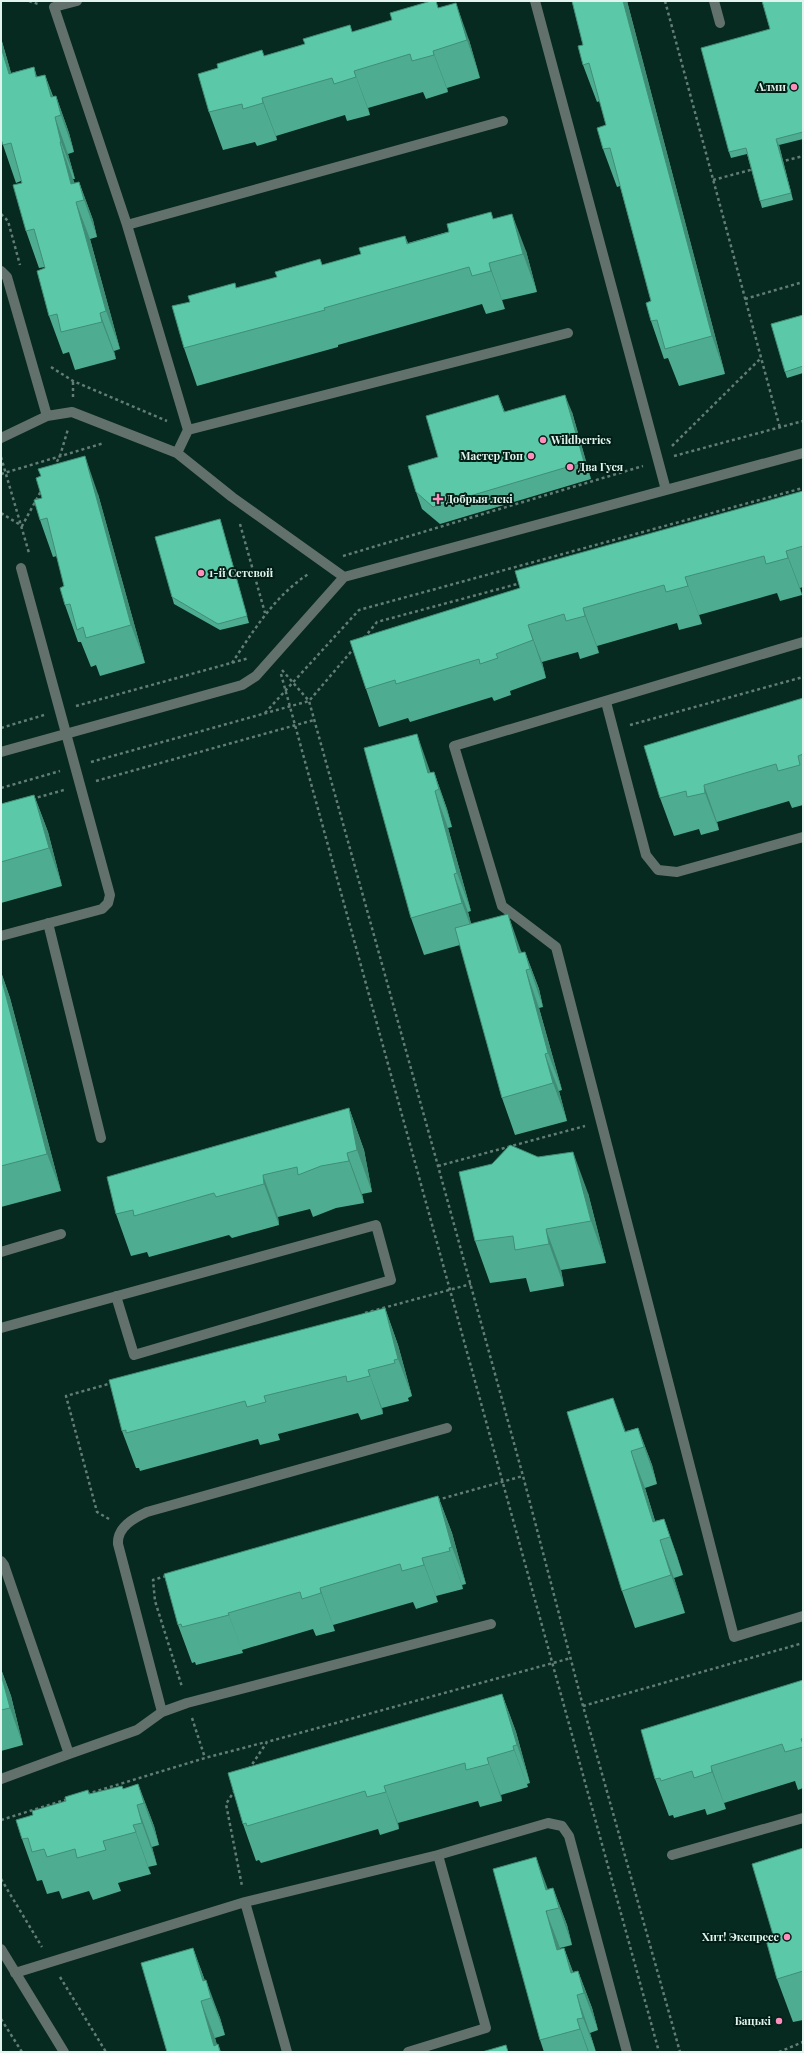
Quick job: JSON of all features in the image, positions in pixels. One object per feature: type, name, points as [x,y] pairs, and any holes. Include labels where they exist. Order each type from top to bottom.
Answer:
[{"type":"lane","points":[[77,1],[54,7],[127,226],[188,430],[177,453]]},
{"type":"lane","points":[[535,1],[666,490]]},
{"type":"lane","points":[[714,1],[720,24]]},
{"type":"lane","points":[[127,226],[503,121]]},
{"type":"lane","points":[[1,271],[7,277],[47,416]]},
{"type":"lane","points":[[188,430],[568,333]]},
{"type":"lane","points":[[1,438],[47,416],[72,412],[177,453],[232,497],[344,577]]},
{"type":"lane","points":[[1,752],[234,688],[250,681],[344,577],[803,453]]},
{"type":"lane","points":[[1,936],[102,908],[108,903],[110,894],[21,568]]},
{"type":"lane","points":[[803,642],[606,702],[454,746],[502,906],[556,947],[734,1637],[803,1616]]},
{"type":"lane","points":[[606,702],[646,855],[658,870],[677,872],[803,837]]},
{"type":"lane","points":[[48,923],[101,1138]]},
{"type":"lane","points":[[1,1328],[116,1296],[376,1225],[391,1280],[134,1355],[116,1296]]},
{"type":"lane","points":[[1,1252],[61,1234]]},
{"type":"lane","points":[[162,1712],[118,1544],[119,1535],[130,1521],[147,1512],[447,1428]]},
{"type":"lane","points":[[1,1561],[4,1565],[70,1754]]},
{"type":"lane","points":[[1,1779],[137,1730],[162,1712],[187,1703],[491,1624]]},
{"type":"lane","points":[[672,1855],[803,1818]]},
{"type":"lane","points":[[15,1973],[245,1902],[438,1855],[548,1823],[562,1826],[569,1836],[627,2052]]},
{"type":"lane","points":[[408,2052],[486,2028],[438,1855]]},
{"type":"lane","points":[[245,1902],[287,2052]]},
{"type":"lane","points":[[1,1949],[64,2052]]},
{"type":"path","points":[[665,1],[780,428]]},
{"type":"path","points":[[773,164],[803,156]]},
{"type":"path","points":[[713,180],[758,168]]},
{"type":"path","points":[[1,214],[8,221],[20,267]]},
{"type":"path","points":[[746,299],[803,282]]},
{"type":"path","points":[[658,461],[761,358]]},
{"type":"path","points":[[49,366],[73,381],[188,430]]},
{"type":"path","points":[[52,470],[60,456],[72,412],[73,381]]},
{"type":"path","points":[[232,663],[265,613],[297,581],[326,564],[353,552],[658,461],[803,421]]},
{"type":"path","points":[[1,474],[130,435]]},
{"type":"path","points":[[1,513],[22,526],[45,484]]},
{"type":"path","points":[[264,714],[359,610],[803,488]]},
{"type":"path","points":[[232,497],[265,613]]},
{"type":"path","points":[[362,639],[377,622],[522,583]]},
{"type":"path","points":[[88,763],[308,701],[358,645]]},
{"type":"path","points":[[1,728],[252,657]]},
{"type":"path","points":[[659,2052],[279,666],[308,701],[314,720],[471,1284],[583,1706],[680,2052]]},
{"type":"path","points":[[613,729],[803,677]]},
{"type":"path","points":[[30,800],[314,720]]},
{"type":"path","points":[[1,788],[66,770]]},
{"type":"path","points":[[438,1166],[600,1122]]},
{"type":"path","points":[[358,1315],[471,1284]]},
{"type":"path","points":[[120,1381],[66,1396],[97,1512],[124,1528]]},
{"type":"path","points":[[434,1501],[523,1476]]},
{"type":"path","points":[[168,1576],[153,1580],[155,1601],[205,1758]]},
{"type":"path","points":[[583,1706],[803,1643]]},
{"type":"path","points":[[84,1795],[205,1758],[571,1658]]},
{"type":"path","points":[[246,1773],[267,1742]]},
{"type":"path","points":[[238,1785],[226,1804],[245,1902]]},
{"type":"path","points":[[1,1820],[69,1799]]},
{"type":"path","points":[[1,2019],[22,2052]]},
{"type":"path","points":[[779,2052],[803,2042]]},
{"type":"building","points":[[431,1],[436,1],[438,8],[456,3],[467,40],[433,51],[434,55],[412,61],[410,54],[354,71],[356,77],[334,84],[332,78],[262,98],[263,103],[243,109],[242,104],[209,112],[198,74],[218,68],[217,64],[262,50],[264,56],[305,44],[303,39],[350,25],[352,32],[392,20],[390,13]]},
{"type":"building","points":[[572,1],[623,1],[712,336],[665,349],[657,320],[651,321],[646,303],[651,301],[610,148],[603,149],[597,128],[606,125],[589,63],[583,65],[578,46],[583,45]]},
{"type":"building","points":[[762,1],[803,1],[803,132],[776,139],[791,193],[760,201],[746,148],[729,152],[701,48],[770,29]]},
{"type":"building","points":[[1,47],[9,74],[34,67],[36,77],[45,75],[51,97],[56,96],[61,115],[55,117],[71,184],[79,182],[84,200],[76,202],[106,311],[100,313],[102,322],[61,332],[57,314],[49,316],[37,271],[45,268],[34,229],[26,231],[13,185],[22,183],[11,143],[3,145],[1,139]]},
{"type":"building","points":[[491,212],[493,219],[512,214],[523,254],[489,263],[491,271],[472,276],[469,267],[324,308],[325,310],[184,348],[172,306],[190,302],[188,296],[235,283],[236,288],[277,277],[275,272],[320,259],[322,265],[361,254],[359,248],[405,236],[407,244],[449,232],[447,224]]},
{"type":"building","points":[[803,315],[803,366],[785,372],[771,324]]},
{"type":"building","points":[[498,395],[504,412],[565,395],[584,462],[433,507],[416,492],[408,466],[438,457],[426,416]]},
{"type":"building","points":[[85,456],[131,625],[86,638],[83,627],[77,630],[70,604],[65,605],[60,588],[64,586],[47,518],[40,520],[34,500],[42,498],[36,478],[41,476],[38,469]]},
{"type":"building","points":[[803,491],[803,546],[786,551],[788,558],[766,564],[764,556],[685,577],[688,586],[666,592],[664,585],[583,608],[585,616],[566,621],[564,614],[528,625],[533,640],[496,654],[498,658],[480,664],[479,659],[396,684],[395,680],[366,689],[350,641],[520,588],[515,571]]},
{"type":"building","name":"1-й Сетевой","points":[[220,519],[247,616],[218,624],[172,597],[155,537]]},
{"type":"building","points":[[803,698],[803,754],[798,756],[800,765],[778,771],[776,764],[704,785],[705,793],[687,797],[686,791],[660,798],[644,746]]},
{"type":"building","points":[[417,734],[428,773],[434,772],[439,789],[435,791],[457,873],[454,874],[462,903],[411,918],[364,748]]},
{"type":"building","points":[[34,795],[49,848],[1,862],[1,804]]},
{"type":"building","points":[[508,914],[519,953],[525,952],[530,969],[526,970],[548,1053],[545,1054],[553,1083],[502,1098],[455,928]]},
{"type":"building","points":[[1,977],[47,1154],[1,1166]]},
{"type":"building","points":[[349,1108],[357,1150],[347,1153],[349,1161],[321,1166],[298,1175],[297,1167],[263,1175],[264,1184],[216,1197],[214,1193],[134,1216],[133,1210],[116,1214],[107,1177]]},
{"type":"building","points":[[510,1145],[538,1157],[573,1152],[591,1221],[546,1229],[549,1244],[515,1250],[513,1236],[475,1241],[459,1172],[492,1164]]},
{"type":"building","points":[[385,1308],[398,1359],[394,1360],[395,1363],[368,1370],[370,1376],[347,1382],[346,1376],[264,1396],[266,1402],[247,1407],[245,1401],[126,1433],[126,1430],[122,1431],[109,1380]]},
{"type":"building","points":[[613,1398],[625,1432],[638,1428],[644,1447],[631,1451],[653,1522],[664,1519],[670,1537],[660,1540],[671,1575],[622,1591],[567,1412]]},
{"type":"building","points":[[438,1496],[452,1547],[449,1548],[450,1551],[422,1558],[424,1565],[402,1571],[400,1564],[320,1588],[321,1593],[302,1599],[300,1592],[228,1613],[229,1615],[182,1627],[181,1624],[178,1625],[164,1574]]},
{"type":"building","points":[[1,1674],[10,1708],[1,1710]]},
{"type":"building","points":[[803,1680],[803,1738],[801,1739],[803,1747],[785,1752],[782,1744],[711,1766],[712,1772],[694,1778],[692,1771],[661,1781],[660,1778],[655,1779],[641,1730]]},
{"type":"building","points":[[502,1694],[517,1745],[513,1746],[514,1750],[487,1758],[489,1764],[466,1770],[465,1763],[384,1786],[386,1792],[367,1797],[365,1791],[247,1826],[246,1823],[243,1824],[228,1773]]},
{"type":"building","points":[[138,1784],[144,1803],[137,1805],[142,1823],[133,1825],[136,1832],[103,1841],[106,1850],[77,1858],[75,1849],[47,1857],[44,1849],[32,1852],[28,1838],[22,1839],[16,1820],[33,1815],[32,1811],[66,1801],[65,1797],[88,1790],[89,1794],[122,1786],[123,1789]]},
{"type":"building","points":[[803,1848],[803,1971],[777,1979],[766,1940],[774,1938],[752,1864]]},
{"type":"building","points":[[536,1857],[546,1890],[553,1888],[559,1908],[546,1911],[557,1950],[564,1948],[571,1973],[578,1971],[584,1993],[577,1995],[583,2018],[577,2019],[580,2029],[540,2040],[493,1869]]},
{"type":"building","points":[[193,1948],[203,1981],[206,1980],[211,1998],[201,2001],[214,2046],[218,2044],[220,2052],[167,2052],[141,1963]]},
{"type":"building","points":[[506,2045],[508,2052],[482,2052]]},
{"type":"place","name":"Алми","points":[[794,87]]},
{"type":"place","name":"Wildberries","points":[[543,440]]},
{"type":"place","name":"Мастер Топ","points":[[531,456]]},
{"type":"place","name":"Два Гуся","points":[[570,467]]},
{"type":"place","name":"Добрыя лекі","points":[[438,499]]},
{"type":"place","name":"1-й Сетевой","points":[[201,573]]},
{"type":"place","name":"Хит! Экспресс","points":[[787,1937]]},
{"type":"place","name":"Бацькі","points":[[779,2021]]}]
